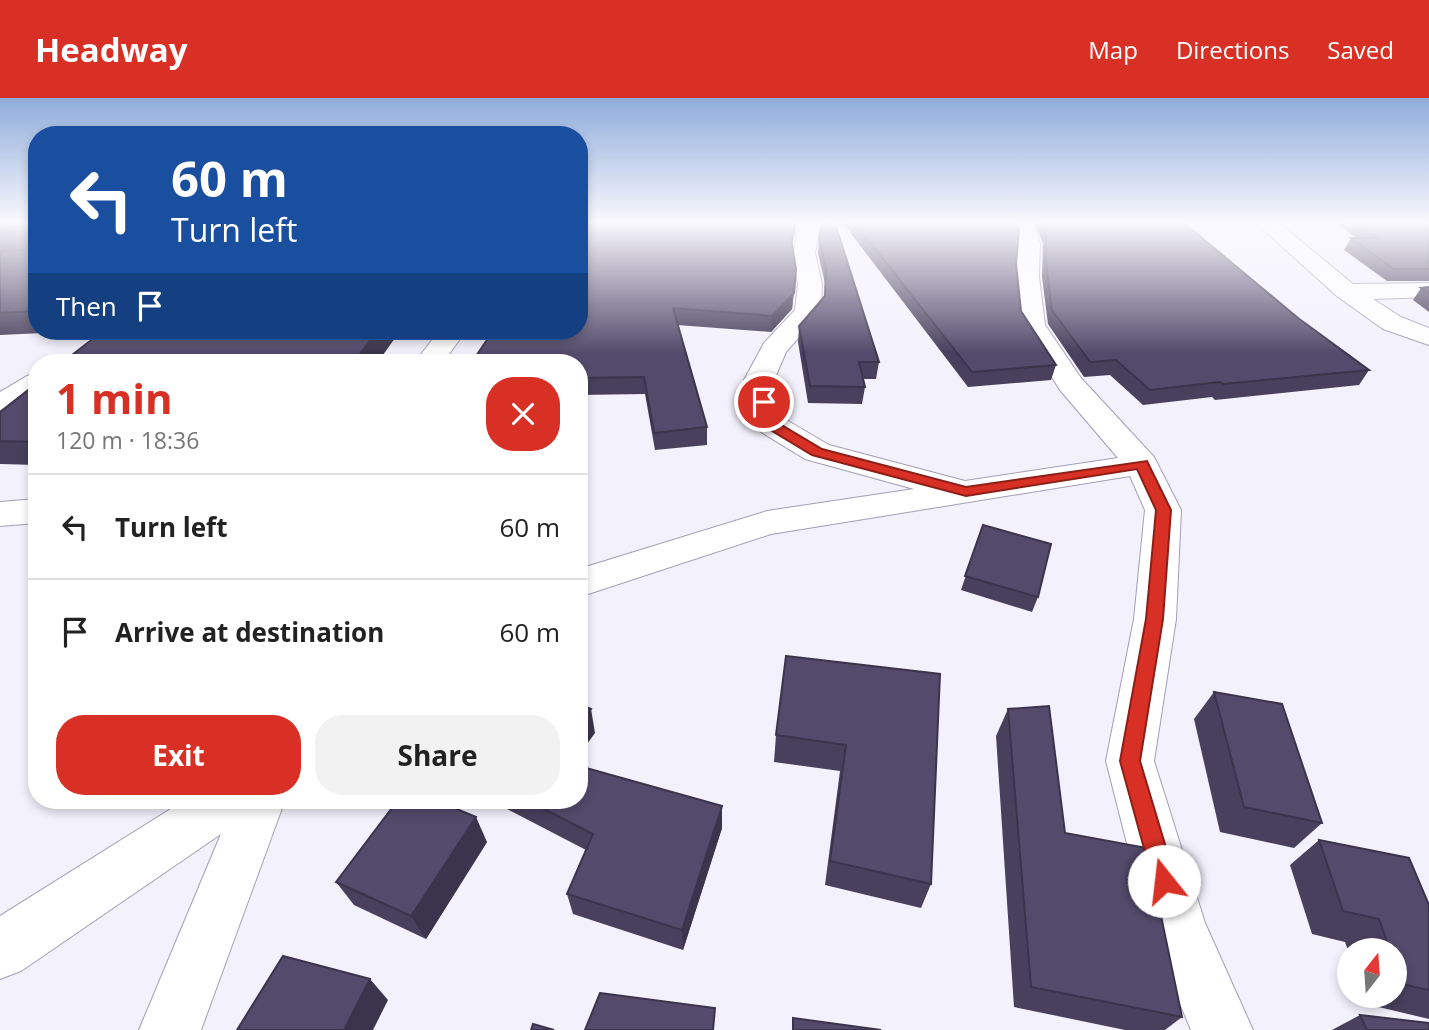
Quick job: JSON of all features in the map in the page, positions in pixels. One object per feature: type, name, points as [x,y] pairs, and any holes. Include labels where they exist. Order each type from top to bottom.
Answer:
[{"type":"street","points":[[807,266],[810,284],[808,312],[774,349],[759,380],[769,423],[817,452],[966,491]]},
{"type":"street","points":[[1028,266],[1032,325],[1070,384],[1142,464],[1163,510],[1155,619],[1130,761],[1178,929],[1222,1030]]},
{"type":"street","points":[[1317,266],[1347,292],[1392,323],[1429,337]]},
{"type":"street","points":[[1347,292],[1429,290]]},
{"type":"street","points":[[435,354],[446,340]]},
{"type":"street","points":[[0,405],[28,388]]},
{"type":"street","points":[[588,580],[767,523],[1142,464]]},
{"type":"street","points":[[0,514],[28,512]]},
{"type":"street","points":[[0,950],[214,809]]},
{"type":"street","points":[[170,1030],[256,809]]},
{"type":"building","points":[[0,266],[28,266],[28,311],[0,313]]},
{"type":"building","points":[[588,266],[796,266],[794,293],[772,316],[673,308],[707,427],[654,433],[644,377],[588,378],[588,354],[477,354],[487,340],[588,340]]},
{"type":"building","points":[[849,266],[879,362],[859,362],[865,387],[810,386],[799,326],[825,296],[826,268]]},
{"type":"building","points":[[889,266],[1016,266],[1021,311],[1056,365],[972,372]]},
{"type":"building","points":[[1046,266],[1236,266],[1298,318],[1369,370],[1150,390],[1116,360],[1090,362],[1052,310]]},
{"type":"building","points":[[1391,266],[1429,266],[1429,269],[1394,269]]},
{"type":"building","points":[[91,340],[370,340],[360,354],[73,354]]},
{"type":"building","points":[[28,390],[28,442],[0,441],[0,412]]},
{"type":"building","points":[[983,525],[1051,544],[1038,597],[965,576]]},
{"type":"building","points":[[786,656],[940,674],[931,884],[830,861],[846,745],[776,735]]},
{"type":"building","points":[[1214,692],[1282,704],[1322,823],[1244,807]]},
{"type":"building","points":[[1049,706],[1065,833],[1147,848],[1182,1017],[1031,987],[1008,709]]},
{"type":"building","points":[[588,769],[722,806],[682,930],[567,894],[593,834],[544,809],[588,809]]},
{"type":"building","points":[[391,809],[457,809],[476,817],[411,916],[336,882]]},
{"type":"building","points":[[1319,840],[1409,858],[1429,905],[1429,990],[1407,985],[1407,938],[1386,938],[1379,919],[1343,911]]},
{"type":"building","points":[[283,956],[370,979],[344,1030],[237,1030]]},
{"type":"building","points":[[600,993],[715,1008],[713,1030],[585,1030]]},
{"type":"building","points":[[1360,1015],[1429,1023],[1429,1030],[1367,1030]]},
{"type":"building","points":[[793,1018],[881,1030],[793,1030]]},
{"type":"building","points":[[533,1024],[554,1030],[531,1030]]},
{"type":"route","points":[[764,402],[769,423],[817,452],[966,491],[1142,464],[1163,510],[1155,619],[1130,761],[1164,881]]}]
